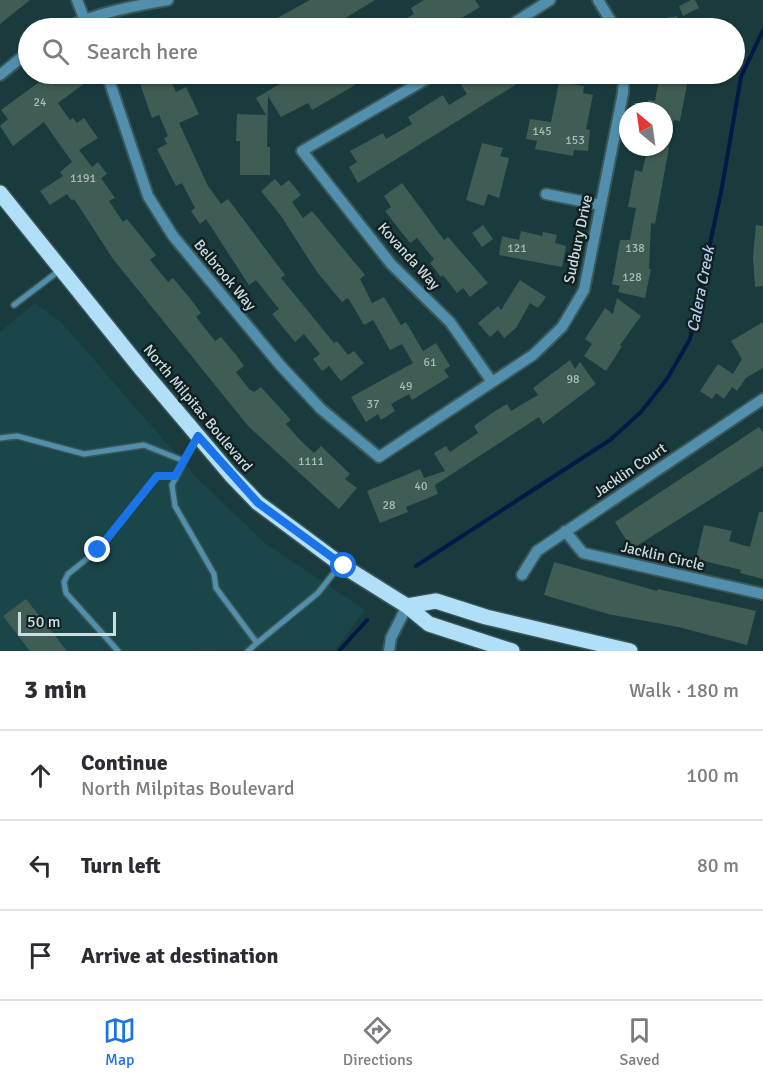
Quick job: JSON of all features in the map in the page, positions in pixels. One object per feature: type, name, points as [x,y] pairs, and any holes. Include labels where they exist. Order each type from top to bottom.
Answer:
[{"type":"main road","name":"North Milpitas Boulevard","points":[[0,193],[198,436],[258,503],[340,564],[406,606],[429,624],[512,651]]},
{"type":"main road","points":[[406,606],[436,602],[486,617],[630,651]]},
{"type":"street","points":[[77,0],[84,18]]},
{"type":"street","points":[[106,18],[168,0]]},
{"type":"street","points":[[522,18],[550,0]]},
{"type":"street","points":[[598,0],[609,18]]},
{"type":"street","points":[[0,75],[18,60]]},
{"type":"street","name":"Belbrook Way","points":[[110,84],[148,196],[173,236],[315,402],[379,457]]},
{"type":"street","name":"Kovanda Way","points":[[418,84],[303,151],[391,264],[450,322],[492,382]]},
{"type":"street","name":"Sudbury Drive","points":[[379,457],[533,355],[562,327],[584,290],[623,84]]},
{"type":"street","points":[[546,194],[601,205]]},
{"type":"street","name":"Jacklin Court","points":[[522,574],[537,551],[763,399]]},
{"type":"street","name":"Jacklin Circle","points":[[566,531],[583,553],[763,594]]},
{"type":"street","points":[[389,651],[391,638],[406,606]]},
{"type":"lane","points":[[14,305],[61,269]]},
{"type":"lane","points":[[0,438],[17,436],[84,454],[144,445],[183,461]]},
{"type":"lane","points":[[198,436],[175,476],[172,496],[177,512],[214,574],[216,588],[257,643]]},
{"type":"lane","points":[[118,651],[66,593],[64,582],[68,574],[98,550],[157,476],[175,476]]},
{"type":"lane","points":[[248,651],[318,593],[340,564]]},
{"type":"shaded area","points":[[35,303],[61,322],[195,476],[266,544],[365,610],[335,650],[0,651],[0,332]]},
{"type":"building","points":[[0,0],[30,0],[0,24]]},
{"type":"building","points":[[310,0],[375,0],[345,18],[277,18]]},
{"type":"building","points":[[424,0],[475,0],[480,7],[462,18],[407,18],[414,14],[411,8]]},
{"type":"building","points":[[695,0],[699,8],[683,16],[679,6]]},
{"type":"building","points":[[36,84],[84,84],[58,103],[70,120],[73,118],[77,123],[84,118],[98,138],[79,150],[92,167],[98,162],[107,174],[101,178],[115,198],[109,201],[123,222],[127,219],[156,255],[150,260],[168,282],[173,278],[189,297],[201,313],[196,317],[215,341],[221,337],[236,355],[244,366],[236,372],[249,389],[254,392],[261,387],[291,420],[286,424],[301,441],[314,453],[321,446],[350,474],[345,479],[357,488],[339,509],[249,427],[113,259],[74,199],[72,201],[67,194],[50,205],[40,191],[63,176],[60,172],[72,162],[44,122],[13,146],[0,126],[8,119],[1,110]]},
{"type":"building","points":[[140,84],[172,84],[176,92],[186,87],[199,114],[179,123],[208,186],[221,204],[228,199],[285,275],[281,278],[334,343],[337,341],[348,355],[354,351],[364,363],[341,381],[329,366],[322,371],[313,359],[320,354],[304,334],[295,342],[272,314],[279,309],[256,280],[249,285],[206,219],[200,224],[191,211],[195,208],[182,183],[176,186],[157,149],[167,144],[164,138],[168,136],[159,115],[152,118]]},
{"type":"building","points":[[280,84],[355,85],[312,110],[308,103],[281,117],[268,96],[267,147],[270,147],[270,175],[240,175],[240,141],[236,141],[237,114],[266,115],[256,98]]},
{"type":"building","points":[[517,84],[358,183],[349,167],[357,162],[350,151],[383,133],[386,139],[412,124],[408,117],[443,95],[449,105],[467,94],[461,85]]},
{"type":"building","points":[[559,84],[584,86],[583,93],[593,95],[586,129],[590,130],[588,151],[574,150],[573,156],[535,149],[537,141],[526,139],[530,119],[551,122]]},
{"type":"building","points":[[658,84],[687,84],[680,121],[674,120],[673,125],[673,102],[648,102],[648,100],[655,101]]},
{"type":"building","points":[[482,143],[503,148],[500,156],[509,158],[499,198],[488,194],[484,206],[466,200]]},
{"type":"building","points":[[646,156],[667,156],[655,224],[651,223],[649,269],[651,269],[645,298],[618,292],[620,286],[612,284],[620,240],[630,240],[636,208],[628,207],[635,170],[642,172]]},
{"type":"building","points":[[275,179],[281,186],[289,180],[301,195],[292,202],[303,218],[312,211],[365,275],[360,279],[372,303],[384,297],[401,325],[406,322],[423,351],[436,343],[450,366],[444,370],[449,377],[412,400],[409,394],[391,404],[395,411],[381,420],[378,414],[366,422],[351,397],[413,363],[402,344],[390,350],[373,320],[364,325],[348,298],[342,302],[317,272],[281,216],[261,191]]},
{"type":"building","points":[[402,183],[444,240],[448,237],[488,283],[470,297],[463,288],[457,293],[443,275],[441,277],[430,263],[434,259],[417,238],[410,243],[385,211],[391,207],[384,196]]},
{"type":"building","points":[[483,225],[493,239],[482,247],[472,233]]},
{"type":"building","points":[[756,225],[763,226],[763,286],[755,287],[753,256]]},
{"type":"building","points":[[521,231],[542,236],[543,232],[557,235],[555,243],[566,246],[562,267],[499,255],[502,236],[519,240]]},
{"type":"building","points":[[520,280],[546,297],[538,308],[530,303],[516,328],[504,338],[498,330],[490,337],[478,323],[498,306],[501,310]]},
{"type":"building","points":[[617,298],[641,316],[620,345],[622,346],[606,371],[584,356],[592,344],[585,339],[605,308],[613,314]]},
{"type":"building","points":[[763,322],[763,368],[746,378],[737,391],[732,387],[724,399],[716,393],[712,399],[700,391],[718,364],[733,374],[742,359],[731,341]]},
{"type":"building","points":[[570,360],[575,369],[580,362],[596,384],[543,424],[539,417],[435,485],[438,494],[406,507],[408,512],[380,523],[367,491],[420,469],[424,478],[445,471],[434,453],[446,446],[450,452],[478,433],[474,426],[507,404],[511,411],[538,395],[533,388]]},
{"type":"building","points":[[759,427],[763,432],[763,466],[632,549],[615,522]]},
{"type":"building","points":[[759,512],[763,512],[763,579],[740,573],[741,570],[696,559],[704,525],[732,531],[729,541],[750,547]]},
{"type":"building","points":[[554,562],[657,591],[658,589],[756,611],[747,645],[678,627],[608,614],[544,595]]},
{"type":"building","points":[[26,599],[67,651],[30,651],[3,616]]},
{"type":"waterway","name":"Calera Creek","points":[[745,68],[763,30]]},
{"type":"waterway","name":"Calera Creek","points":[[416,566],[610,440],[641,412],[667,379],[690,339],[722,187],[740,84]]},
{"type":"waterway","name":"Calera Creek","points":[[339,651],[367,620]]},
{"type":"route","points":[[98,550],[157,476],[175,476],[198,436],[231,476],[258,503],[344,566]]}]
